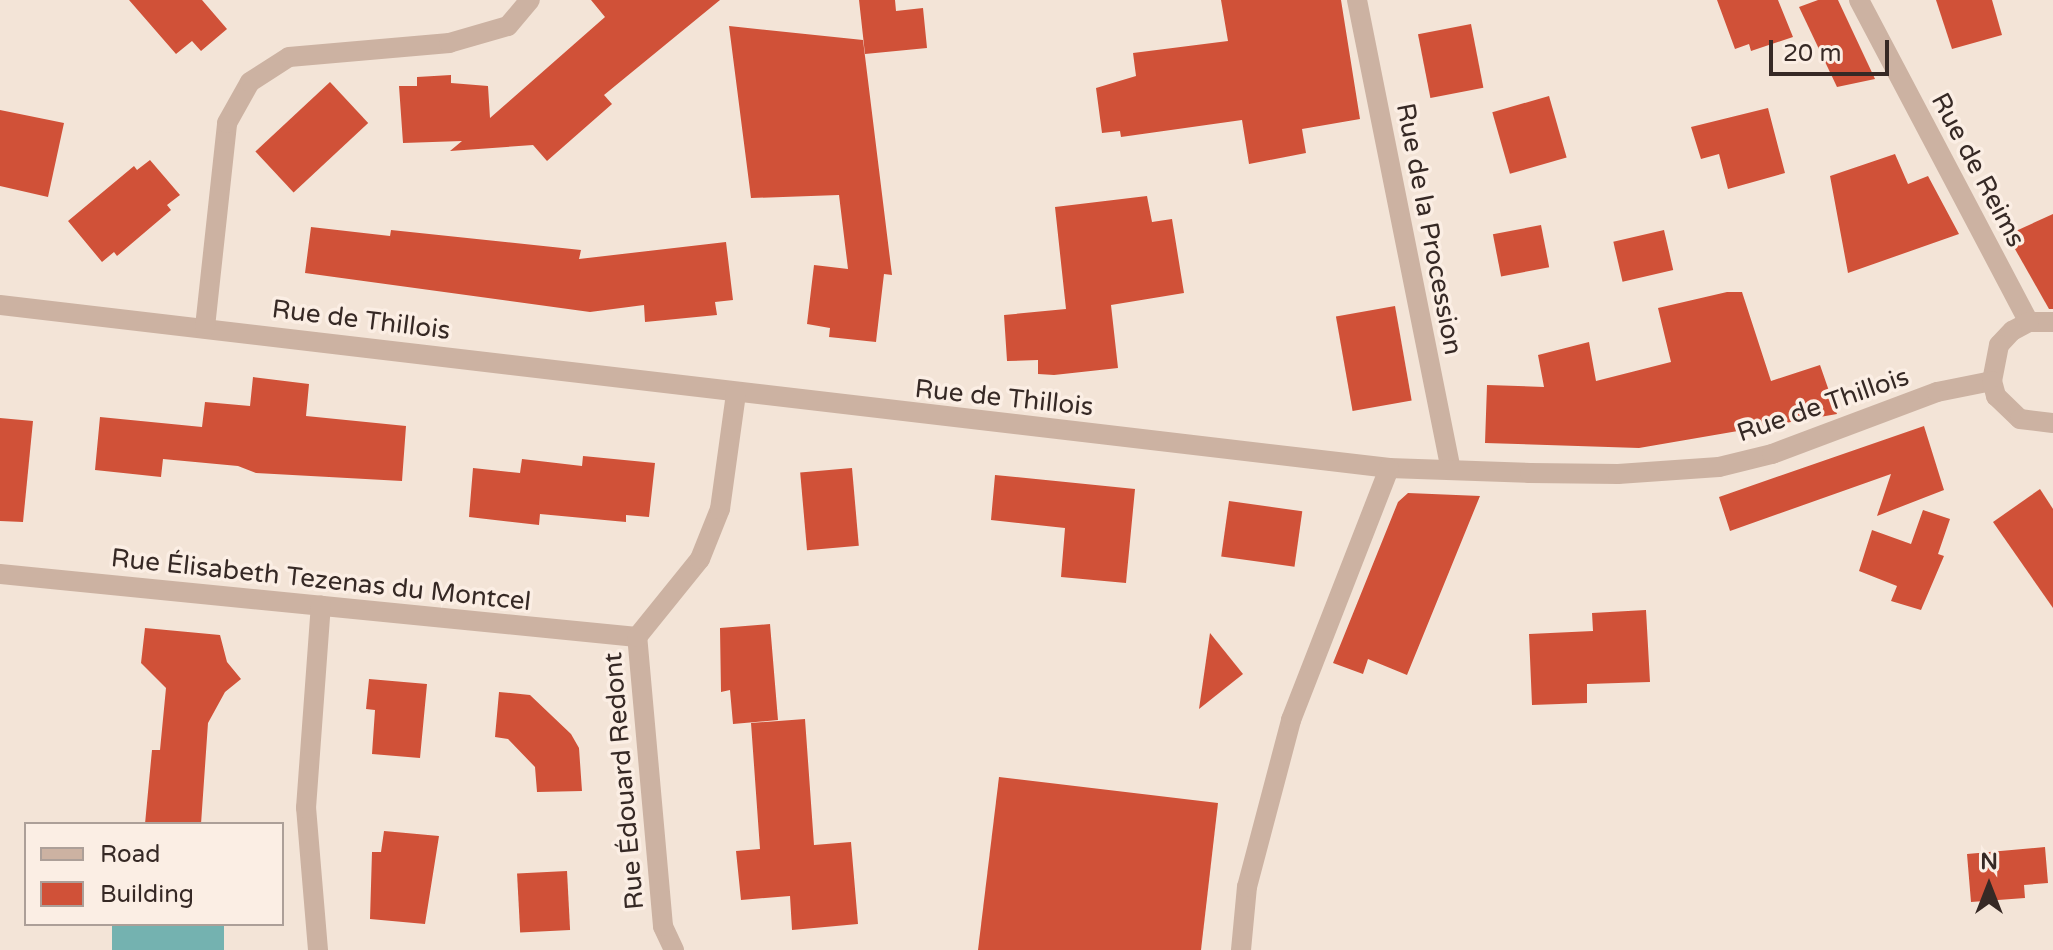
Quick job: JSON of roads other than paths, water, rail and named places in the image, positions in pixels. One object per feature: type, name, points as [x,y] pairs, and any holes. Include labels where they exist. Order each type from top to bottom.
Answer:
[{"type":"street","points":[[205,327],[227,123],[250,82],[289,57],[449,43],[508,26],[530,0]]},
{"type":"street","name":"Rue de la Procession","points":[[1357,0],[1451,469]]},
{"type":"street","name":"Rue de Reims","points":[[1859,0],[2029,322]]},
{"type":"street","name":"Rue de Thillois","points":[[0,305],[1389,468],[1618,474],[1719,467],[1772,454],[1937,392],[1992,381]]},
{"type":"street","points":[[2053,322],[2029,322],[1999,345],[1992,381],[1996,396],[2020,419],[2053,423]]},
{"type":"street","name":"Rue Édouard Redont","points":[[674,950],[663,926],[637,637],[700,559],[720,509],[736,393]]},
{"type":"street","points":[[1241,950],[1247,887],[1291,720],[1389,468]]},
{"type":"street","name":"Rue Élisabeth Tezenas du Montcel","points":[[0,574],[637,637]]},
{"type":"street","points":[[318,950],[306,808],[321,606]]},
{"type":"water","points":[[112,926],[224,926],[224,950],[112,950]]}]
